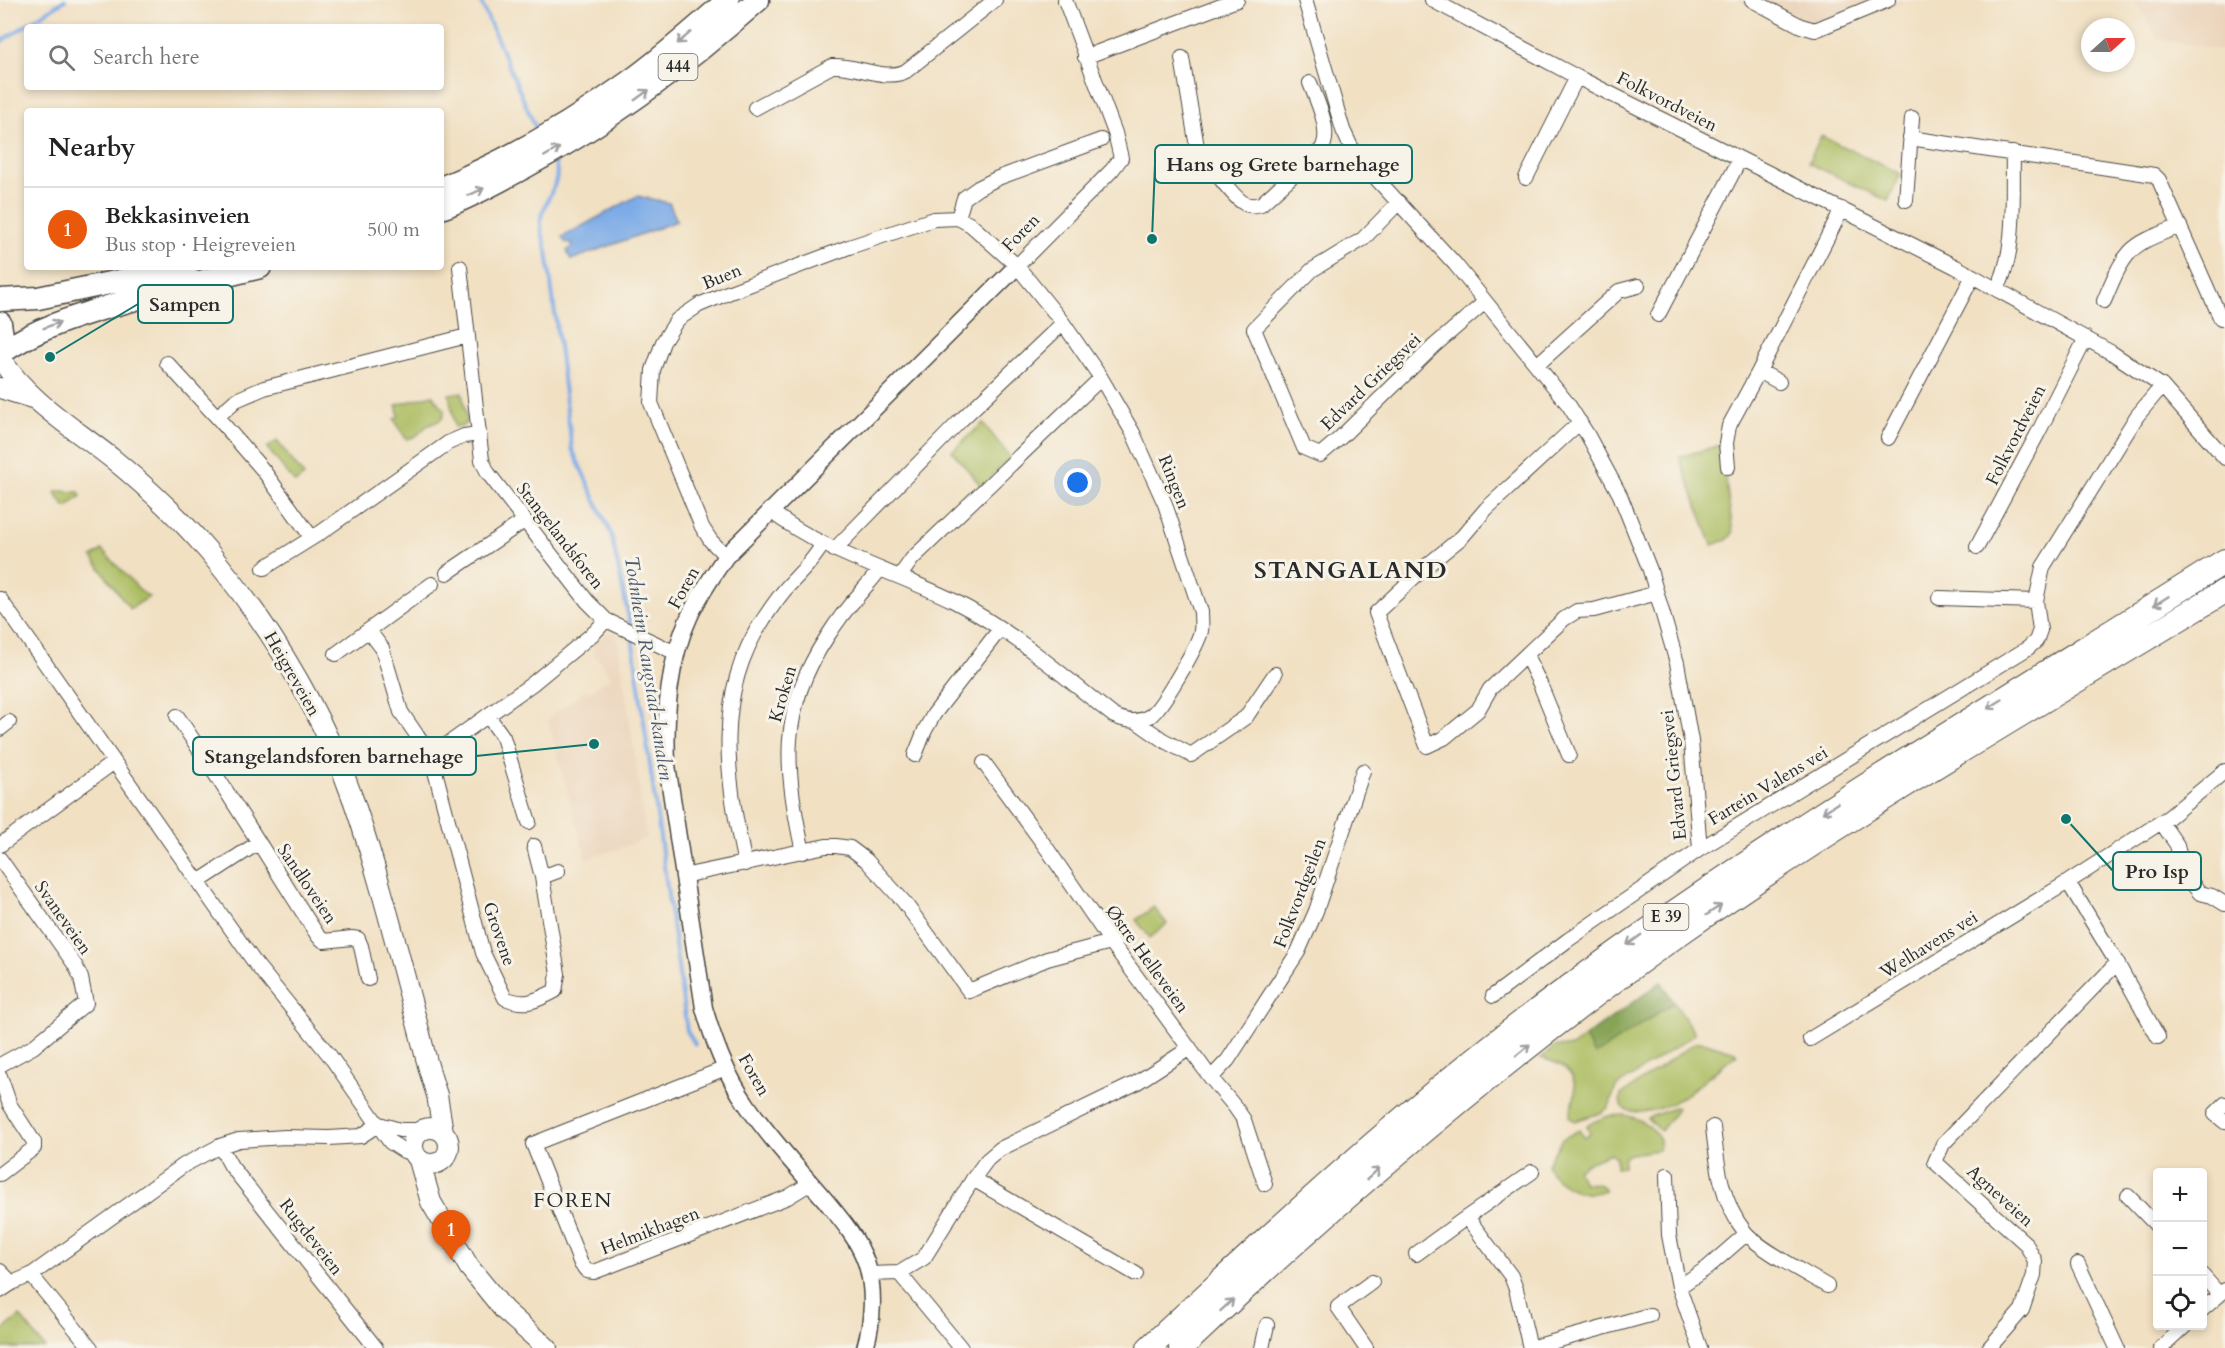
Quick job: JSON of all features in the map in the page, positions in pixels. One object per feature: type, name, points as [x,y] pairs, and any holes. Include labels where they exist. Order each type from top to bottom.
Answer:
[{"type":"highway","name":"444","points":[[589,120],[728,0]]},
{"type":"highway","name":"444","points":[[444,206],[506,167],[589,120],[641,96],[758,0]]},
{"type":"highway","name":"444","points":[[444,188],[506,167]]},
{"type":"highway","points":[[0,300],[38,298],[172,270]]},
{"type":"highway","points":[[0,356],[31,334],[73,318],[173,288],[248,270]]},
{"type":"highway","points":[[0,323],[3,342],[0,356]]},
{"type":"highway","name":"E 39","points":[[1149,1348],[1364,1153],[1460,1072],[1557,996],[1668,916],[1828,809],[2225,561]]},
{"type":"highway","name":"E 39","points":[[1181,1348],[1378,1169],[1469,1093],[1557,1023],[1672,939],[1840,827],[2225,591]]},
{"type":"main road","name":"Heigreveien","points":[[0,356],[15,379],[32,398],[116,461],[186,527],[237,587],[277,644],[326,734],[354,802],[436,1095],[443,1132],[449,1146],[442,1160],[438,1184],[441,1216]]},
{"type":"main road","name":"Heigreveien","points":[[0,388],[32,398]]},
{"type":"main road","name":"Heigreveien","points":[[428,1069],[425,1118],[422,1130],[413,1142],[431,1202],[469,1267],[485,1289],[519,1324],[547,1348]]},
{"type":"main road","points":[[422,1130],[434,1127],[443,1132]]},
{"type":"main road","points":[[417,1158],[429,1164],[442,1160]]},
{"type":"street","points":[[755,108],[832,66],[843,65],[888,75],[897,75],[906,71],[995,0]]},
{"type":"street","points":[[1065,0],[1085,57],[1237,0]]},
{"type":"street","name":"Edvard Griegsvei","points":[[1305,0],[1343,130],[1351,147],[1362,163],[1455,264],[1537,365],[1580,422],[1620,495],[1634,526],[1657,593],[1677,663],[1692,741],[1700,849]]},
{"type":"street","name":"Folkvordveien","points":[[1433,0],[1577,77],[1973,276],[2086,338],[2162,386],[2225,458]]},
{"type":"street","points":[[1752,0],[1801,26],[1815,30],[1888,0]]},
{"type":"street","name":"Foren","points":[[865,1348],[872,1304],[866,1261],[856,1241],[746,1103],[726,1068],[704,1008],[667,765],[666,728],[669,688],[676,652],[689,616],[726,556],[769,510],[906,378],[1113,170],[1121,158],[1085,57]]},
{"type":"street","points":[[1182,58],[1197,147],[1238,198],[1249,205],[1261,204],[1325,144],[1326,137],[1322,120],[1310,83]]},
{"type":"street","points":[[1526,178],[1577,77]]},
{"type":"street","points":[[1906,200],[1912,118]]},
{"type":"street","points":[[1910,138],[2154,175],[2159,180],[2222,319]]},
{"type":"street","points":[[1017,266],[971,225],[958,218],[964,198],[998,178],[1101,140]]},
{"type":"street","points":[[1997,289],[2010,256],[2013,153]]},
{"type":"street","points":[[1658,315],[1711,219],[1740,159]]},
{"type":"street","name":"Edvard Griegsvei","points":[[1399,202],[1363,238],[1312,270],[1254,328],[1304,448],[1320,455],[1434,346],[1485,302]]},
{"type":"street","points":[[1728,466],[1726,443],[1729,426],[1842,209]]},
{"type":"street","name":"Buen","points":[[726,556],[711,541],[702,527],[651,403],[653,370],[663,342],[677,320],[699,305],[849,247],[934,219],[958,218]]},
{"type":"street","points":[[2104,301],[2129,253],[2142,244],[2180,226]]},
{"type":"street","name":"Ringen","points":[[1017,266],[1064,323],[1101,378],[1133,433],[1165,504],[1201,612],[1201,630],[1196,645],[1159,707],[1150,716],[1136,721]]},
{"type":"street","name":"Stangelandsforen","points":[[460,267],[482,460],[488,473],[587,601],[606,620],[676,652]]},
{"type":"street","points":[[1888,438],[1973,276]]},
{"type":"street","points":[[1537,365],[1619,291],[1638,286]]},
{"type":"street","points":[[745,864],[732,807],[728,758],[729,713],[744,654],[762,621],[789,586],[816,558],[1064,323]]},
{"type":"street","points":[[218,417],[236,400],[264,388],[467,336]]},
{"type":"street","name":"Folkvordveien","points":[[1977,548],[2086,338]]},
{"type":"street","points":[[167,363],[218,417],[263,470],[312,538]]},
{"type":"street","points":[[1759,372],[1779,382]]},
{"type":"street","points":[[900,576],[912,559],[1101,378]]},
{"type":"street","name":"Fartein Valens vei","points":[[1493,996],[1568,940],[1700,849],[2036,641],[2040,630],[2036,601],[2043,567],[2137,416],[2162,386]]},
{"type":"street","points":[[1580,422],[1486,509],[1462,537],[1424,568],[1376,613],[1427,746],[1444,738],[1478,710],[1490,689],[1564,619],[1577,611],[1594,610],[1657,593]]},
{"type":"street","points":[[264,568],[312,538],[447,443],[464,436],[479,434]]},
{"type":"street","points":[[769,510],[828,548],[900,576],[956,602],[1019,641],[1114,716],[1126,721],[1136,721],[1163,740],[1191,755],[1246,717],[1275,674]]},
{"type":"street","points":[[447,573],[524,521]]},
{"type":"street","name":"Kroken","points":[[802,852],[790,791],[788,758],[790,732],[797,699],[809,665],[828,635],[880,568]]},
{"type":"street","points":[[336,654],[432,584]]},
{"type":"street","points":[[1939,598],[2036,601]]},
{"type":"street","points":[[0,599],[255,963],[330,1056],[390,1142],[417,1158]]},
{"type":"street","points":[[431,756],[531,684],[595,632],[606,620]]},
{"type":"street","points":[[915,755],[934,714],[1000,629]]},
{"type":"street","name":"Grovene","points":[[369,631],[382,648],[401,712],[431,756],[483,953],[505,998],[517,1003],[532,1002],[555,991],[558,974],[542,877],[534,846]]},
{"type":"street","points":[[1526,655],[1569,755]]},
{"type":"street","name":"Sandloveien","points":[[177,716],[228,792],[318,936],[324,940],[358,939],[362,946],[368,979]]},
{"type":"street","points":[[488,716],[503,737],[529,822]]},
{"type":"street","points":[[0,845],[114,762]]},
{"type":"street","name":"Østre Helleveien","points":[[984,763],[1211,1078],[1244,1120],[1264,1184]]},
{"type":"street","name":"Folkvordgeilen","points":[[1211,1078],[1228,1060],[1298,952],[1316,911],[1364,771]]},
{"type":"street","name":"Welhavens vei","points":[[1810,1039],[2068,882],[2160,822],[2225,771]]},
{"type":"street","points":[[2160,822],[2177,845],[2183,872],[2194,886],[2200,893],[2212,896],[2225,904]]},
{"type":"street","name":"Sandloveien","points":[[198,882],[258,843]]},
{"type":"street","points":[[683,876],[836,846],[850,848],[866,860],[904,902],[969,991],[1047,959],[1112,942]]},
{"type":"street","name":"Svaneveien","points":[[0,860],[75,965],[81,978],[86,1003],[33,1047],[0,1065]]},
{"type":"street","points":[[542,877],[558,871]]},
{"type":"street","points":[[2068,882],[2158,1037]]},
{"type":"street","name":"Agneveien","points":[[1989,1348],[2022,1310],[2034,1275],[2035,1261],[2026,1244],[1935,1162],[1943,1144],[2117,963]]},
{"type":"street","points":[[869,1274],[899,1273],[924,1258],[973,1179],[987,1160],[1000,1149],[1136,1083],[1190,1048]]},
{"type":"street","name":"Helmikhagen","points":[[726,1068],[533,1144],[580,1264],[586,1271],[594,1272],[788,1197],[811,1183]]},
{"type":"street","points":[[0,1076],[10,1105],[34,1142],[34,1148],[0,1174]]},
{"type":"street","points":[[2225,1104],[2215,1114],[2225,1122]]},
{"type":"street","points":[[0,1291],[31,1275],[184,1165],[220,1146],[239,1140],[361,1136],[379,1124],[400,1130],[422,1130]]},
{"type":"street","points":[[1713,1127],[1718,1173],[1728,1203],[1746,1234],[1827,1286]]},
{"type":"street","name":"Rugdeveien","points":[[220,1146],[231,1166],[376,1348]]},
{"type":"street","points":[[1416,1254],[1532,1172]]},
{"type":"street","points":[[1667,1175],[1669,1235],[1679,1287],[1700,1348]]},
{"type":"street","points":[[973,1179],[1136,1274]]},
{"type":"street","points":[[2128,1196],[2153,1223]]},
{"type":"street","points":[[1467,1217],[1510,1276],[1516,1289],[1530,1348],[1650,1315]]},
{"type":"street","points":[[1679,1287],[1707,1268],[1746,1234]]},
{"type":"street","points":[[2078,1264],[2117,1348]]},
{"type":"street","points":[[0,1271],[12,1283]]},
{"type":"street","points":[[899,1273],[962,1348]]},
{"type":"street","points":[[31,1275],[91,1348]]},
{"type":"street","points":[[2203,1276],[2222,1292],[2207,1306]]},
{"type":"street","points":[[1366,1348],[1338,1307],[1372,1282]]},
{"type":"street","points":[[1262,1348],[1267,1325]]},
{"type":"street","points":[[2161,1348],[2181,1330]]},
{"type":"shaded area","points":[[1738,0],[1906,0],[1816,39]]},
{"type":"shaded area","points":[[2135,0],[2225,0],[2225,51],[2158,39]]},
{"type":"shaded area","points":[[612,632],[617,634],[647,839],[586,859],[548,720],[586,690],[588,693],[612,678],[592,651],[593,644]]},
{"type":"green space","points":[[1821,136],[1901,174],[1888,201],[1808,163]]},
{"type":"green space","points":[[462,392],[467,421],[463,426],[455,427],[449,394]]},
{"type":"green space","points":[[433,395],[444,411],[443,417],[427,426],[416,436],[406,439],[394,419],[399,416],[396,405]]},
{"type":"green space","points":[[983,423],[1010,457],[982,487],[952,451]]},
{"type":"green space","points":[[277,441],[304,476],[295,483],[267,448]]},
{"type":"green space","points":[[1721,445],[1733,533],[1727,540],[1712,545],[1679,457]]},
{"type":"green space","points":[[57,491],[79,492],[81,496],[65,507],[55,493]]},
{"type":"green space","points":[[102,550],[149,597],[130,609],[92,557]]},
{"type":"green space","points":[[1154,907],[1167,924],[1150,938],[1136,920]]},
{"type":"green space","points":[[1661,982],[1674,1002],[1595,1055],[1585,1037]]},
{"type":"green space","points":[[1674,1002],[1695,1034],[1616,1087],[1609,1107],[1601,1113],[1575,1121],[1570,1118],[1575,1094],[1573,1079],[1570,1073],[1560,1065],[1541,1058],[1556,1046],[1572,1047],[1585,1037],[1595,1054]]},
{"type":"green space","points":[[1696,1042],[1735,1052],[1737,1055],[1672,1103],[1642,1112],[1627,1110],[1621,1106],[1621,1095]]},
{"type":"green space","points":[[1676,1107],[1677,1109],[1661,1131],[1647,1118]]},
{"type":"green space","points":[[1625,1115],[1638,1119],[1654,1131],[1658,1137],[1659,1150],[1630,1154],[1624,1157],[1623,1167],[1616,1168],[1616,1158],[1611,1153],[1586,1164],[1577,1171],[1584,1183],[1599,1185],[1605,1190],[1598,1192],[1585,1193],[1574,1190],[1552,1174],[1547,1164],[1562,1139],[1579,1130],[1584,1137],[1590,1133],[1588,1124],[1608,1116]]},
{"type":"green space","points":[[20,1316],[45,1348],[0,1348],[0,1332]]},
{"type":"water","points":[[637,196],[669,203],[677,221],[571,260],[567,251],[572,247],[571,243],[566,243],[562,237]]},
{"type":"waterway","name":"Todnheim Raugstad-kanalen","points":[[28,24],[65,0]]},
{"type":"waterway","name":"Todnheim Raugstad-kanalen","points":[[480,0],[537,131]]},
{"type":"waterway","name":"Todnheim Raugstad-kanalen","points":[[0,42],[24,26]]},
{"type":"waterway","name":"Todnheim Raugstad-kanalen","points":[[553,159],[557,174],[556,181],[543,210],[541,226],[547,251],[572,449],[611,534],[631,628]]},
{"type":"waterway","name":"Todnheim Raugstad-kanalen","points":[[632,636],[687,1031],[695,1044]]},
{"type":"place","name":"Hans og Grete barnehage","points":[[1152,239]]},
{"type":"place","name":"Sampen","points":[[50,357]]},
{"type":"place","name":"Stangelandsforen barnehage","points":[[594,744]]},
{"type":"place","name":"Pro Isp","points":[[2066,819]]},
{"type":"place","name":"Bekkasinveien","points":[[451,1260]]},
{"type":"district","name":"STANGALAND","points":[[1351,570]]},
{"type":"district","name":"FOREN","points":[[573,1200]]}]
